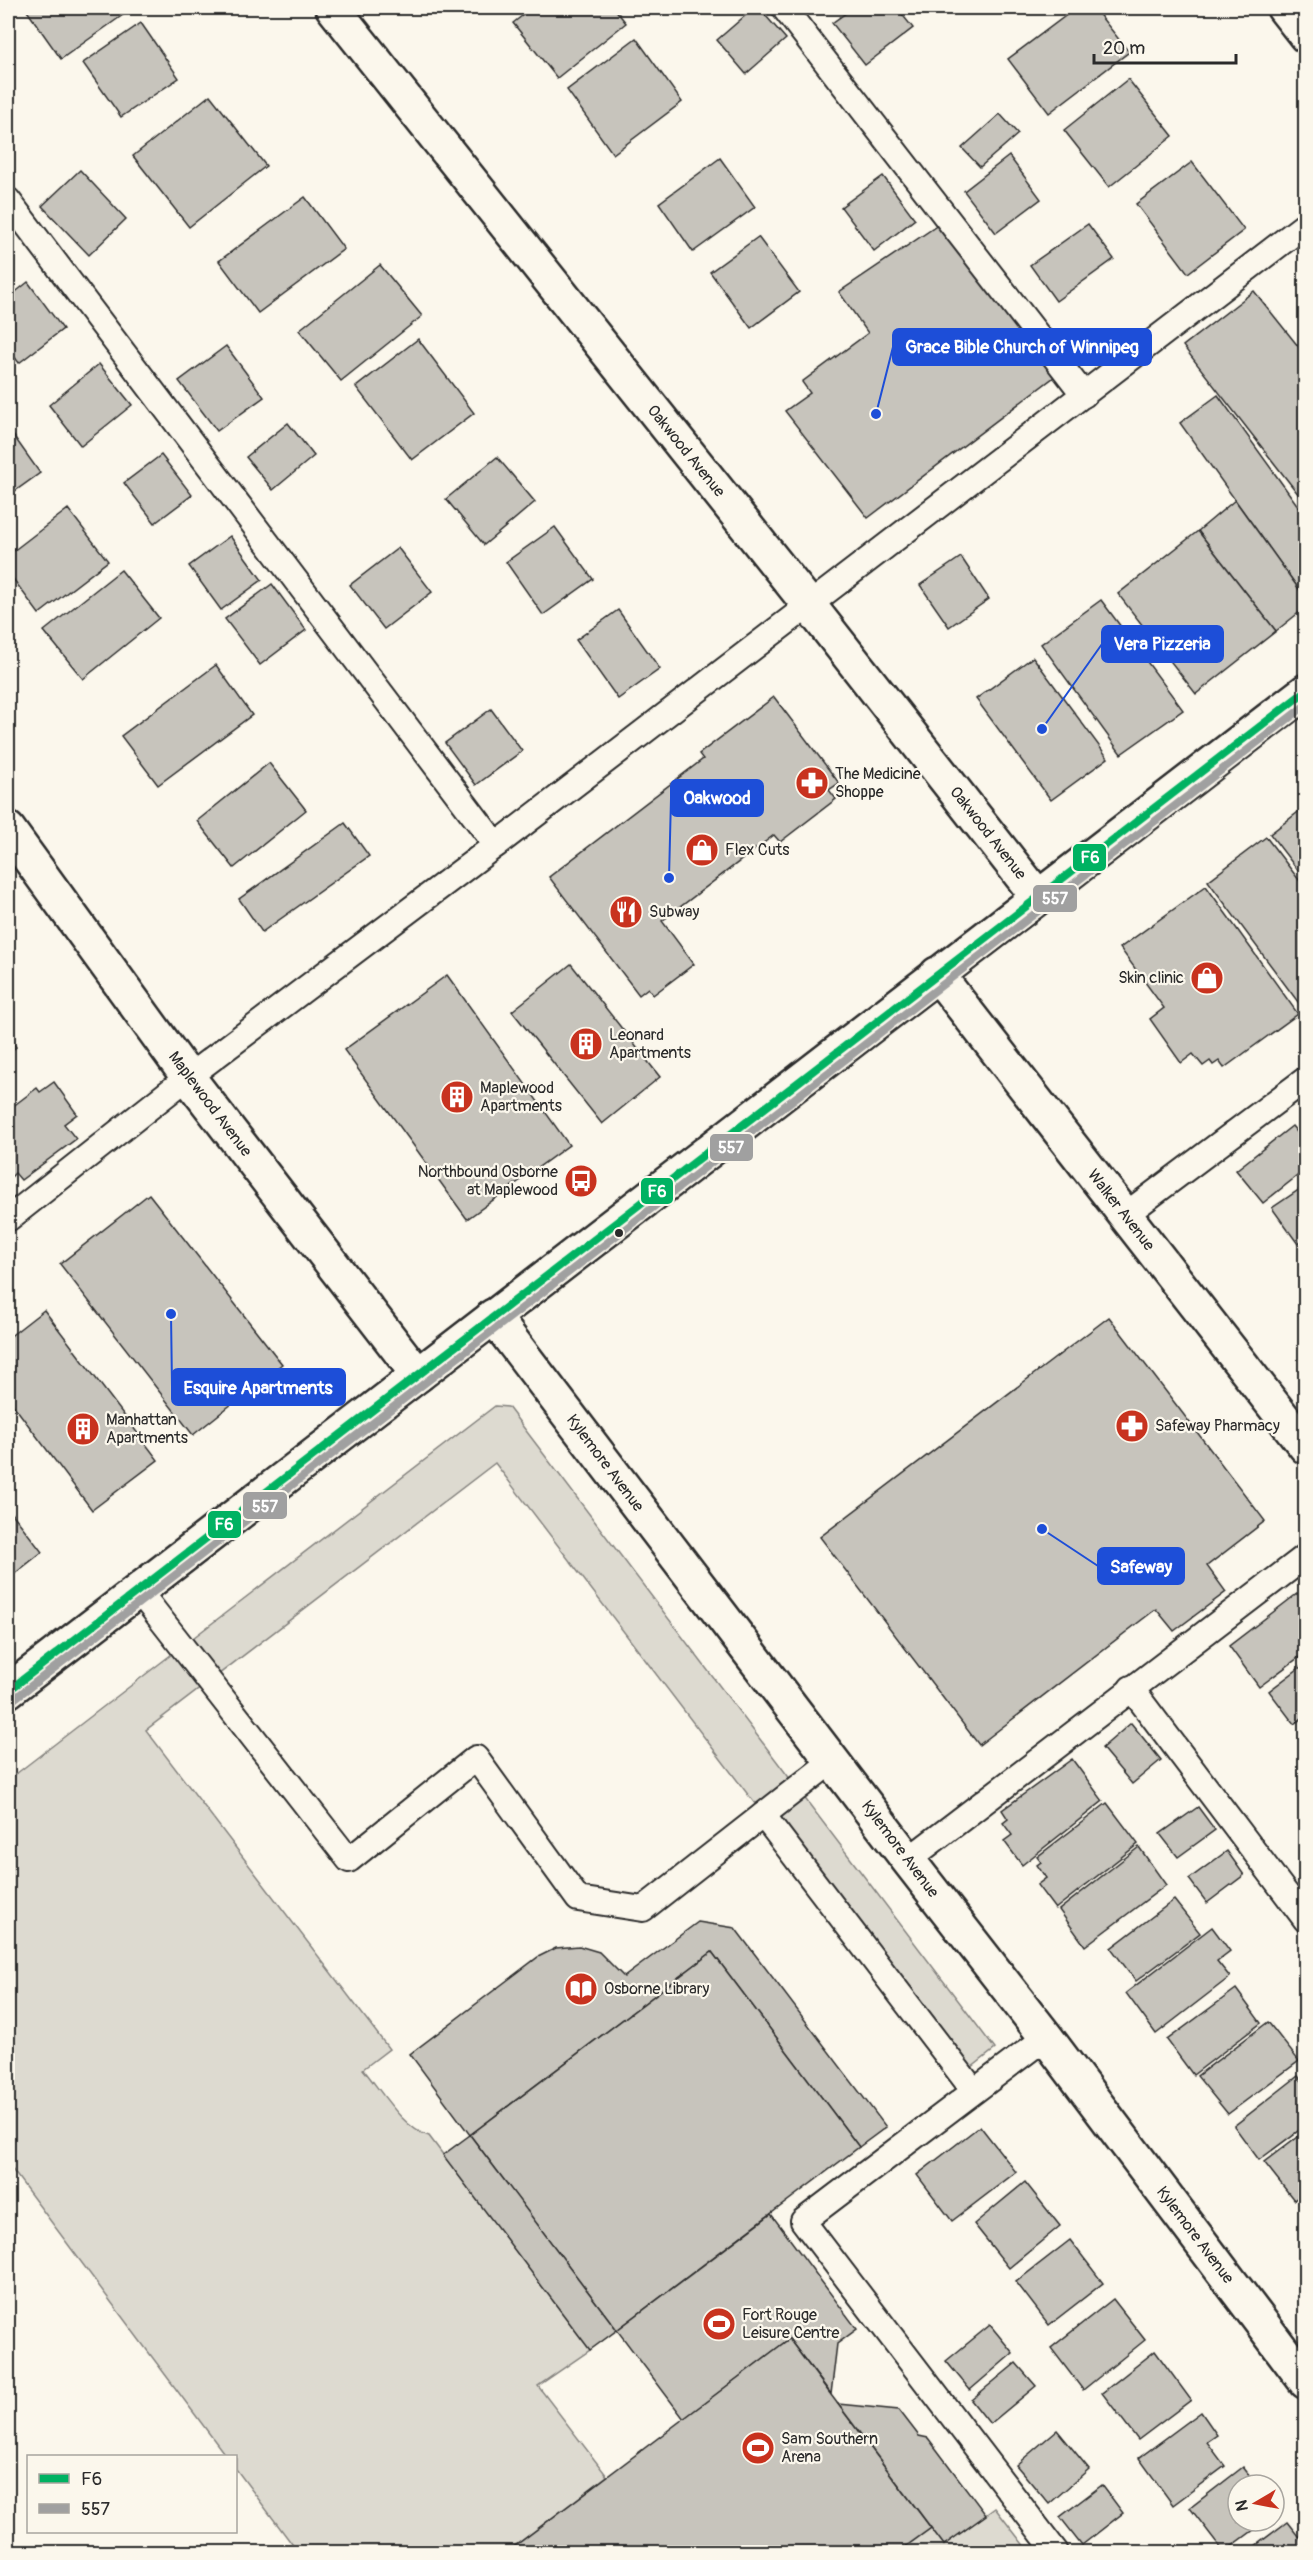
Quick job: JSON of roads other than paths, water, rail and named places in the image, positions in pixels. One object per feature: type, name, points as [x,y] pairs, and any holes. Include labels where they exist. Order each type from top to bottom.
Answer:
[{"type":"street","name":"Oakwood Avenue","points":[[333,8],[809,605],[1038,897]]},
{"type":"street","points":[[1284,8],[1305,36]]},
{"type":"street","points":[[8,1690],[1305,691]]},
{"type":"street","name":"Maplewood Avenue","points":[[8,829],[188,1077],[418,1375]]},
{"type":"street","name":"Walker Avenue","points":[[937,974],[1305,1447]]},
{"type":"street","name":"Kylemore Avenue","points":[[493,1317],[1046,2037],[1305,2382]]},
{"type":"lane","points":[[784,8],[1084,395]]},
{"type":"lane","points":[[8,200],[496,845]]},
{"type":"lane","points":[[8,1219],[188,1077],[496,845],[1305,224]]},
{"type":"lane","points":[[1125,1215],[1305,1078]]},
{"type":"lane","points":[[908,1860],[1305,1556]]},
{"type":"lane","points":[[138,1590],[349,1860],[476,1758],[578,1899],[643,1909],[832,1761]]},
{"type":"lane","points":[[1131,1688],[1305,1920]]},
{"type":"lane","points":[[763,1815],[974,2091]]},
{"type":"lane","points":[[1046,2037],[803,2221],[1056,2553]]},
{"type":"place","name":"Grace Bible Church of Winnipeg","points":[[876,414]]},
{"type":"place","name":"Vera Pizzeria","points":[[1042,729]]},
{"type":"place","name":"The Medicine Shoppe","points":[[812,783]]},
{"type":"place","name":"Flex Cuts","points":[[702,850]]},
{"type":"place","name":"Oakwood","points":[[669,878]]},
{"type":"place","name":"Subway","points":[[626,912]]},
{"type":"place","name":"Skin clinic","points":[[1207,978]]},
{"type":"place","name":"Leonard Apartments","points":[[586,1044]]},
{"type":"place","name":"Maplewood Apartments","points":[[457,1097]]},
{"type":"place","name":"Northbound Osborne at Maplewood","points":[[581,1181]]},
{"type":"place","name":"Esquire Apartments","points":[[171,1314]]},
{"type":"place","name":"Safeway Pharmacy","points":[[1132,1426]]},
{"type":"place","name":"Manhattan Apartments","points":[[83,1429]]},
{"type":"place","name":"Safeway","points":[[1042,1529]]},
{"type":"place","name":"Osborne Library","points":[[581,1989]]},
{"type":"place","name":"Fort Rouge Leisure Centre","points":[[719,2324]]},
{"type":"place","name":"Sam Southern Arena","points":[[758,2448]]}]
